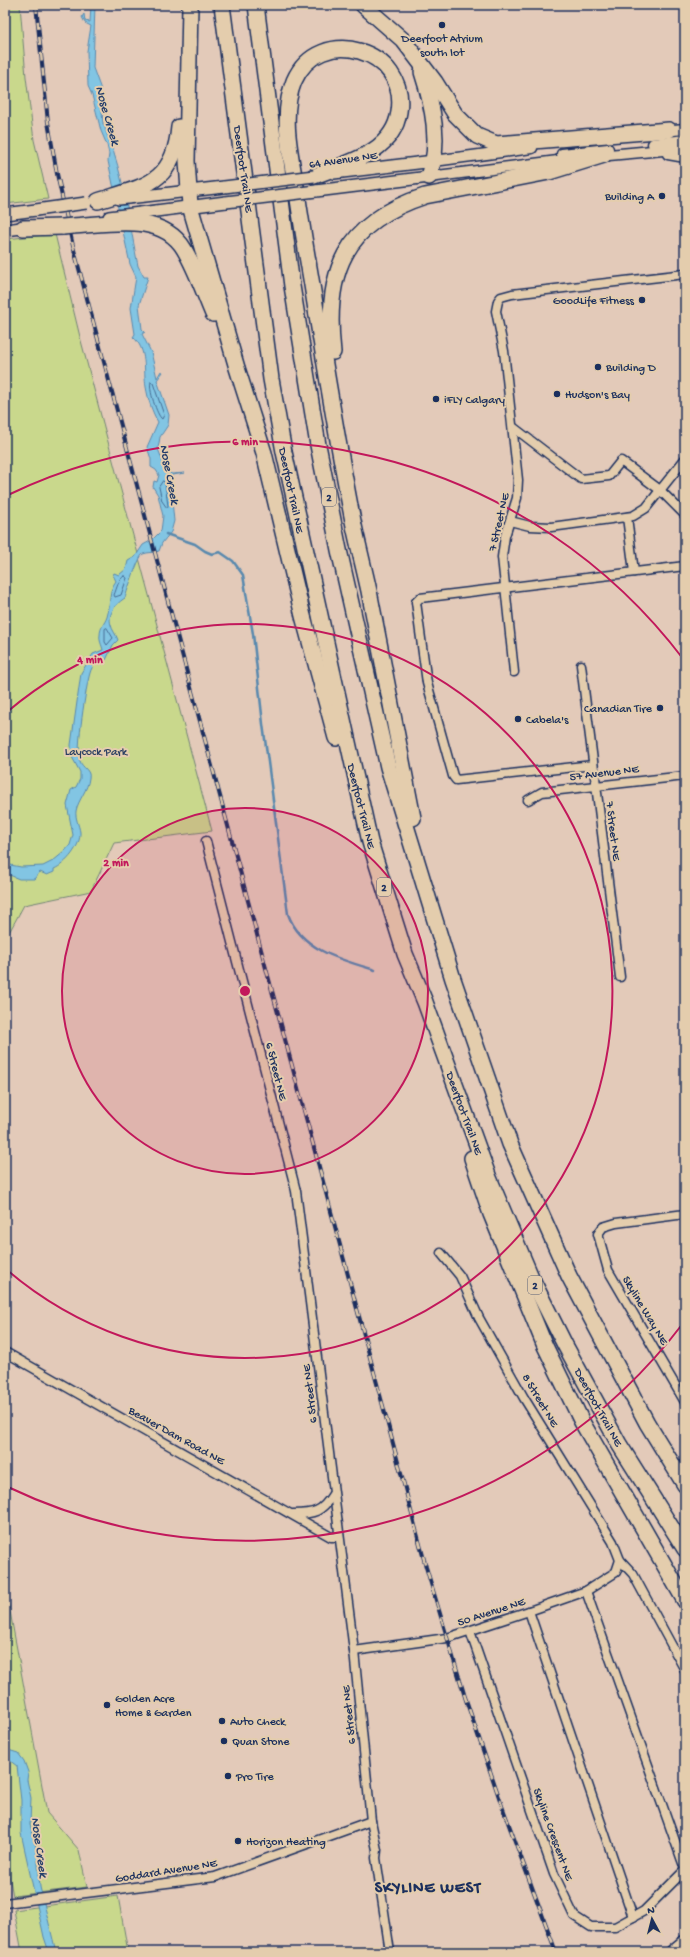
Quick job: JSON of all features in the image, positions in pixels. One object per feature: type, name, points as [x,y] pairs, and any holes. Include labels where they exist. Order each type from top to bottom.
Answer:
[{"type":"highway","points":[[190,5],[187,161],[190,199],[237,368],[264,453],[303,616],[342,759],[353,770]]},
{"type":"highway","name":"Deerfoot Trail NE","points":[[222,5],[271,379],[284,452],[370,842],[405,954],[425,1002],[489,1178],[531,1276],[568,1351],[620,1444],[685,1549]]},
{"type":"highway","name":"2","points":[[256,5],[291,278],[318,445],[339,550],[388,767],[453,979],[510,1144],[538,1210],[569,1276],[647,1423],[685,1485]]},
{"type":"highway","points":[[363,5],[392,29],[435,82],[455,114],[477,136],[496,144],[680,129]]},
{"type":"highway","points":[[92,202],[149,184],[168,166],[177,146],[182,86],[190,45]]},
{"type":"highway","points":[[315,184],[370,153],[387,140],[396,125],[400,110],[398,88],[385,66],[369,54],[355,50],[339,49],[324,52],[310,60],[300,71],[294,82],[289,98],[289,134],[300,214],[332,409],[353,522],[369,591],[416,836],[452,961],[453,979]]},
{"type":"highway","points":[[419,62],[431,102],[434,161],[429,177]]},
{"type":"highway","points":[[353,522],[349,470],[341,423],[330,318],[330,303],[336,276],[345,254],[355,238],[380,216],[410,201],[439,193],[549,172],[604,155]]},
{"type":"highway","points":[[23,228],[130,222],[153,226],[172,236],[184,249],[237,368]]},
{"type":"highway","points":[[425,1002],[479,1182],[488,1208],[544,1346],[582,1422],[685,1601]]},
{"type":"highway","points":[[582,1422],[685,1588]]},
{"type":"highway","points":[[647,1423],[685,1468]]},
{"type":"highway","points":[[674,1952],[685,1943]]},
{"type":"main road","name":"64 Avenue NE","points":[[5,214],[92,202],[190,199],[226,202],[434,161]]},
{"type":"main road","name":"64 Avenue NE","points":[[59,225],[190,199],[224,188],[429,177]]},
{"type":"main road","points":[[5,230],[23,228]]},
{"type":"street","name":"64 Avenue NE","points":[[434,161],[680,129]]},
{"type":"street","points":[[474,171],[513,160],[685,140]]},
{"type":"street","name":"64 Avenue NE","points":[[429,177],[604,155],[685,148]]},
{"type":"street","points":[[646,151],[685,157]]},
{"type":"street","name":"7 Street NE","points":[[514,672],[504,588],[502,557],[518,490],[513,427],[496,306],[501,298],[507,295],[685,274]]},
{"type":"street","points":[[513,427],[580,479],[609,476],[621,461],[660,490],[685,515]]},
{"type":"street","points":[[510,522],[538,527],[551,527],[627,517],[640,513],[646,508],[685,459]]},
{"type":"street","points":[[627,517],[634,572]]},
{"type":"street","points":[[593,765],[456,780],[453,776],[426,683],[416,602],[420,598],[685,566]]},
{"type":"street","name":"7 Street NE","points":[[581,665],[620,977]]},
{"type":"street","name":"57 Avenue NE","points":[[528,800],[542,792],[685,776]]},
{"type":"street","name":"6 Street NE","points":[[206,841],[296,1192],[338,1537],[354,1651],[371,1821],[377,1850],[376,1858],[390,1952]]},
{"type":"street","name":"Skyline Way NE","points":[[685,1214],[616,1223],[603,1227],[598,1234],[608,1270],[685,1402]]},
{"type":"street","name":"8 Street NE","points":[[441,1253],[460,1276],[479,1318],[524,1398],[613,1542],[620,1560]]},
{"type":"street","name":"Beaver Dam Road NE","points":[[5,1352],[331,1537],[338,1537]]},
{"type":"street","points":[[292,1514],[308,1514],[318,1511],[326,1504],[333,1494]]},
{"type":"street","points":[[620,1560],[633,1574],[685,1670]]},
{"type":"street","name":"50 Avenue NE","points":[[354,1651],[428,1642],[470,1631],[529,1611],[586,1591],[616,1572],[620,1560]]},
{"type":"street","name":"Skyline Crescent NE","points":[[470,1631],[554,1874],[574,1916],[591,1927],[615,1927],[644,1911],[685,1869],[586,1591]]},
{"type":"street","points":[[529,1611],[633,1917]]},
{"type":"street","name":"Goddard Avenue NE","points":[[5,1903],[215,1877],[371,1821]]},
{"type":"green space","points":[[5,5],[20,5],[26,77],[34,140],[48,199],[5,204]]},
{"type":"green space","name":"Laycock Park","points":[[55,234],[80,337],[212,831],[114,843],[91,891],[24,905],[5,940],[5,239]]},
{"type":"green space","points":[[5,1584],[47,1813],[79,1850],[87,1887],[13,1896],[5,1854]]},
{"type":"green space","points":[[118,1896],[128,1952],[22,1952],[14,1910]]},
{"type":"water","name":"Nose Creek","points":[[91,5],[95,5],[93,68],[100,87],[103,124],[113,150],[122,182],[138,266],[144,277],[148,277],[139,305],[142,329],[145,332],[142,334],[151,352],[157,378],[161,371],[163,372],[157,380],[169,415],[168,425],[160,437],[158,449],[167,472],[172,474],[185,473],[172,475],[170,480],[174,521],[171,532],[162,543],[159,551],[145,553],[141,556],[125,598],[116,606],[110,616],[112,627],[118,640],[113,645],[106,660],[95,663],[90,672],[79,744],[80,761],[88,771],[89,775],[87,787],[76,811],[80,832],[78,843],[68,859],[59,867],[54,869],[54,872],[47,875],[40,872],[34,879],[19,879],[5,873],[5,864],[21,867],[43,866],[53,861],[70,845],[73,835],[67,805],[71,790],[76,787],[80,779],[80,772],[72,757],[71,745],[81,673],[93,654],[103,650],[100,632],[107,617],[113,585],[116,581],[113,575],[114,573],[119,575],[126,569],[128,561],[135,557],[143,545],[152,540],[161,531],[163,516],[158,495],[153,487],[154,481],[157,482],[159,475],[156,470],[151,467],[151,459],[147,447],[158,422],[152,410],[147,392],[143,354],[138,342],[133,337],[135,334],[131,308],[136,277],[130,264],[108,161],[109,154],[107,145],[101,131],[92,95],[88,86],[87,51],[91,26],[85,23],[82,17],[84,14],[85,21],[90,22]]},
{"type":"water","points":[[5,1749],[18,1753],[24,1761],[28,1772],[27,1780],[31,1798],[30,1824],[37,1851],[40,1887],[56,1952],[49,1952],[44,1937],[21,1833],[21,1800],[17,1766],[5,1757]]},
{"type":"waterway","points":[[166,534],[195,544],[212,554],[220,552],[233,561],[243,575],[253,634],[263,724],[288,914],[302,937],[312,945],[336,957],[375,970]]},
{"type":"railway","points":[[36,5],[48,122],[57,174],[73,246],[426,1567],[465,1697],[502,1806],[556,1952]]},
{"type":"place","name":"Deerfoot Atrium south lot","points":[[442,25]]},
{"type":"place","name":"Building A","points":[[662,196]]},
{"type":"place","name":"GoodLife Fitness","points":[[642,300]]},
{"type":"place","name":"Building D","points":[[598,367]]},
{"type":"place","name":"Hudson's Bay","points":[[557,394]]},
{"type":"place","name":"iFLY Calgary","points":[[436,399]]},
{"type":"place","name":"Canadian Tire","points":[[660,708]]},
{"type":"place","name":"Cabela's","points":[[518,719]]},
{"type":"place","name":"Golden Acre Home & Garden","points":[[107,1705]]},
{"type":"place","name":"Auto Check","points":[[222,1721]]},
{"type":"place","name":"Quan Stone","points":[[224,1741]]},
{"type":"place","name":"Pro Tire","points":[[228,1776]]},
{"type":"place","name":"Horizon Heating","points":[[238,1841]]},
{"type":"district","name":"SKYLINE WEST","points":[[428,1886]]}]
